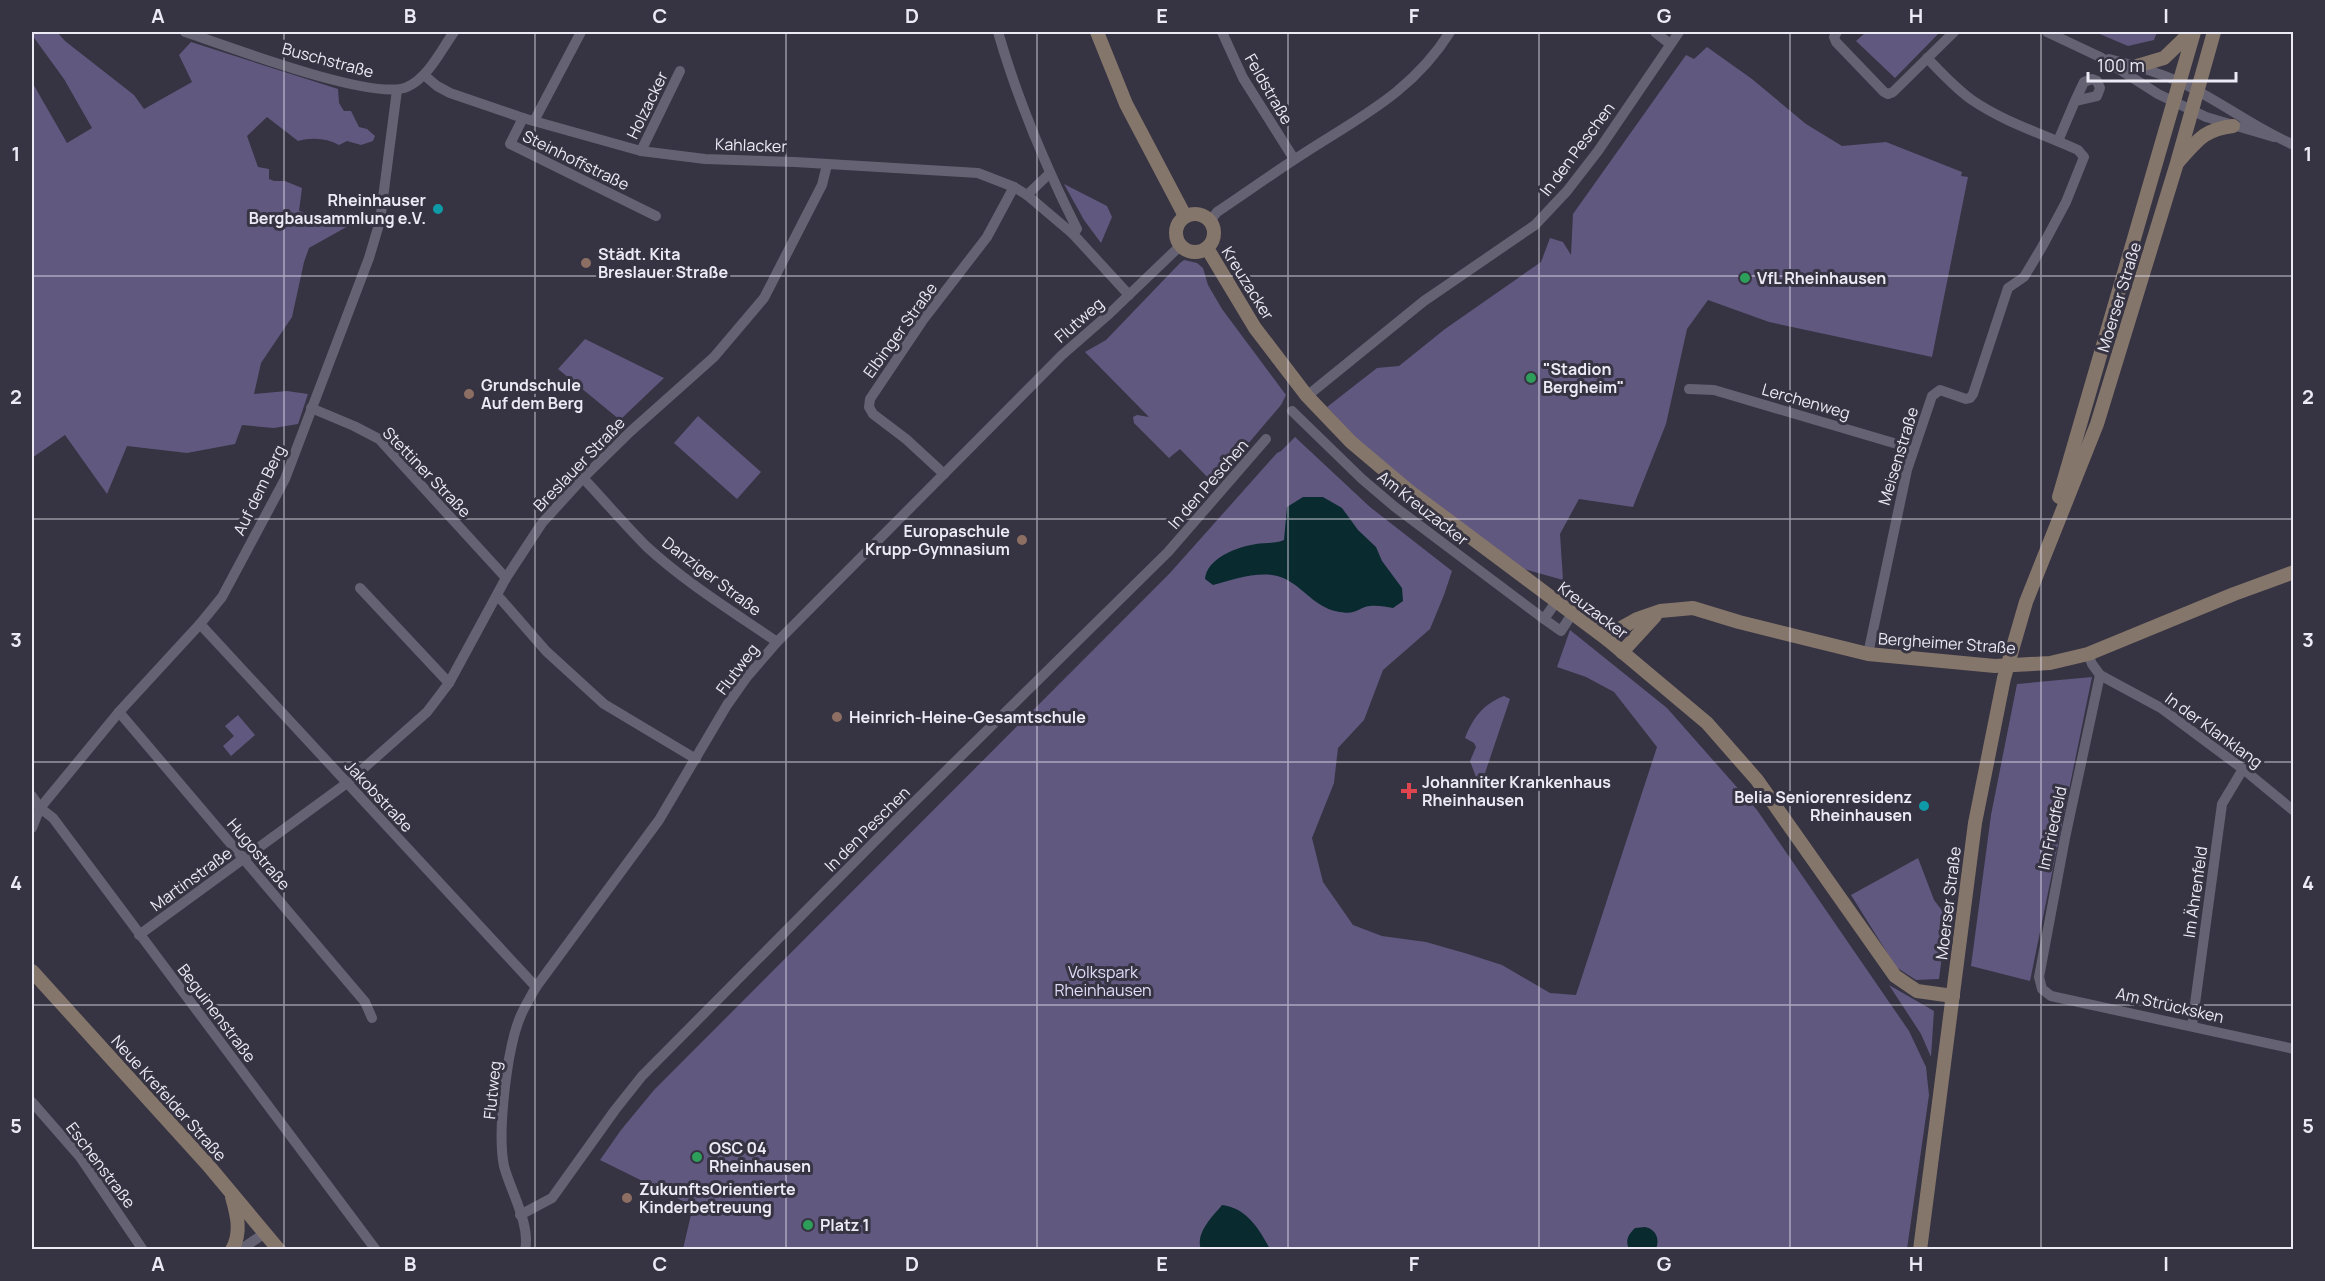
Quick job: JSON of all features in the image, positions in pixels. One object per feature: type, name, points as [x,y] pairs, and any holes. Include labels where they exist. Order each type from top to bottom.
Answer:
[{"type":"main road","points":[[1097,32],[1126,104],[1185,216]]},
{"type":"main road","points":[[2138,66],[2164,58],[2193,32]]},
{"type":"main road","name":"Moerser Straße","points":[[2040,566],[2193,32]]},
{"type":"main road","name":"Moerser Straße","points":[[1920,1250],[1975,823],[2008,666],[2026,602],[2097,424],[2177,163],[2214,32]]},
{"type":"main road","points":[[2177,163],[2205,134],[2217,128],[2234,126]]},
{"type":"main road","points":[[1181,245],[1177,226],[1185,216],[1196,214],[1210,221]]},
{"type":"main road","name":"Kreuzacker","points":[[1181,245],[1193,251],[1207,248],[1214,235],[1210,221]]},
{"type":"main road","name":"Kreuzacker","points":[[1207,248],[1255,328],[1307,396],[1351,442],[1383,470],[1608,640],[1707,723],[1757,780],[1895,976],[1917,991],[1953,996]]},
{"type":"main road","name":"Bergheimer Straße","points":[[1608,640],[1619,629],[1637,619],[1675,608],[1693,608],[1760,628],[1868,654],[2008,666],[2050,663],[2088,654],[2294,572]]},
{"type":"main road","points":[[1622,652],[1643,626],[1660,611]]},
{"type":"main road","name":"Neue Krefelder Straße","points":[[32,971],[231,1192],[279,1250]]},
{"type":"main road","points":[[231,1192],[238,1220],[238,1233],[232,1250]]},
{"type":"street","name":"Buschstraße","points":[[185,32],[308,74],[380,90],[397,90]]},
{"type":"street","points":[[397,90],[407,87],[424,75],[454,32]]},
{"type":"street","points":[[529,120],[581,32]]},
{"type":"street","points":[[998,32],[1027,121],[1049,174],[1027,195]]},
{"type":"street","name":"Feldstraße","points":[[1222,32],[1243,78],[1294,159]]},
{"type":"street","points":[[1210,221],[1217,212],[1294,159],[1397,93],[1419,73],[1450,32]]},
{"type":"street","points":[[1655,32],[1670,44]]},
{"type":"street","name":"In den Peschen","points":[[1307,396],[1424,302],[1535,225],[1568,190],[1598,151],[1679,32]]},
{"type":"street","points":[[1837,32],[1834,37],[1836,42],[1888,94],[1893,92],[1954,32]]},
{"type":"street","points":[[2047,32],[2100,57],[2158,94],[2206,117],[2294,145]]},
{"type":"street","points":[[1927,57],[1970,99],[2006,119],[2058,141],[2075,101]]},
{"type":"street","points":[[2100,57],[2138,66],[2180,82],[2274,137]]},
{"type":"street","name":"Holzacker","points":[[641,152],[680,71]]},
{"type":"street","name":"Kahlacker","points":[[424,75],[450,93],[529,120],[641,152],[705,159],[978,173],[1014,187],[1027,195],[1073,234],[1129,295]]},
{"type":"street","name":"Auf dem Berg","points":[[32,828],[40,808],[119,712],[222,597],[285,479],[369,258],[380,221],[397,90]]},
{"type":"street","name":"Steinhoffstraße","points":[[529,120],[510,144],[656,216]]},
{"type":"street","name":"Meisenstraße","points":[[1868,654],[1898,504],[1914,449],[1935,391],[1940,390],[1966,399],[1973,394],[2008,288],[2024,277],[2042,247],[2066,202],[2084,157],[2078,150],[2058,141]]},
{"type":"street","name":"Breslauer Straße","points":[[347,783],[427,712],[449,684],[506,578],[542,523],[583,478],[631,431],[714,357],[764,298],[822,185],[827,165]]},
{"type":"street","name":"Kahlacker","points":[[1049,174],[1077,229],[1073,234]]},
{"type":"street","name":"Elbinger Straße","points":[[944,474],[906,439],[873,414],[869,407],[870,399],[923,320],[987,237],[1014,187]]},
{"type":"street","name":"Flutweg","points":[[520,1215],[504,1163],[502,1137],[511,1054],[520,1017],[536,987],[659,820],[727,705],[746,678],[777,642],[1062,355],[1181,245]]},
{"type":"street","name":"Lerchenweg","points":[[1689,389],[1714,390],[1914,449]]},
{"type":"street","name":"Stettiner Straße","points":[[311,408],[379,439],[506,578]]},
{"type":"street","name":"Am Kreuzacker","points":[[1292,411],[1362,479],[1395,507],[1544,619],[1561,631],[1572,614]]},
{"type":"street","name":"In den Peschen","points":[[520,1215],[552,1198],[642,1076],[892,824],[1168,552],[1266,439]]},
{"type":"street","name":"Danziger Straße","points":[[583,478],[646,545],[668,564],[714,600],[777,642]]},
{"type":"street","points":[[360,588],[449,684]]},
{"type":"street","points":[[498,596],[546,651],[604,704],[696,759]]},
{"type":"street","points":[[1544,619],[1556,602]]},
{"type":"street","name":"Jakobstraße","points":[[200,624],[536,987]]},
{"type":"street","points":[[2088,654],[2100,675]]},
{"type":"street","name":"In der Klanklang","points":[[2100,675],[2161,708],[2243,769],[2294,811]]},
{"type":"street","name":"Im Friedfeld","points":[[2042,989],[2039,977],[2065,838],[2100,675]]},
{"type":"street","name":"Hugostraße","points":[[119,712],[365,1002],[372,1018]]},
{"type":"street","name":"Im Ährenfeld","points":[[2192,1026],[2222,804],[2243,769]]},
{"type":"street","name":"Martinstraße","points":[[139,935],[347,783]]},
{"type":"street","name":"Beguinenstraße","points":[[32,796],[40,808],[53,818],[376,1250]]},
{"type":"street","name":"Am Strücksken","points":[[2042,989],[2051,996],[2294,1049]]},
{"type":"street","name":"Eschenstraße","points":[[32,1102],[80,1157],[143,1250]]},
{"type":"street","points":[[520,1215],[527,1237],[525,1250]]},
{"type":"street","points":[[240,1250],[265,1233]]},
{"type":"green space","points":[[32,32],[57,32],[65,41],[134,95],[144,109],[192,82],[179,55],[191,42],[338,89],[339,103],[344,111],[351,111],[359,127],[367,129],[375,136],[373,141],[361,145],[347,141],[339,145],[319,139],[298,141],[267,117],[247,136],[258,167],[269,169],[269,179],[285,181],[302,188],[299,211],[325,216],[349,212],[358,214],[359,220],[309,248],[292,317],[261,363],[254,394],[287,391],[308,394],[298,424],[274,428],[242,425],[235,444],[187,453],[127,446],[107,494],[65,435],[32,458],[32,82],[67,143],[92,128],[64,79]]},
{"type":"green space","points":[[1866,32],[1940,32],[1895,78],[1856,41]]},
{"type":"green space","points":[[2095,32],[2157,32],[2154,40],[2128,46]]},
{"type":"green space","name":"VfL Rheinhausen","points":[[1707,47],[1752,79],[1806,124],[1842,146],[1886,142],[1962,172],[1961,176],[1968,177],[1932,357],[1769,322],[1708,300],[1687,329],[1666,424],[1633,507],[1579,499],[1560,534],[1563,580],[1520,568],[1363,446],[1327,407],[1377,368],[1399,366],[1445,329],[1541,262],[1550,238],[1563,242],[1571,255],[1573,214],[1686,55],[1694,59]]},
{"type":"green space","points":[[1064,184],[1107,206],[1112,217],[1101,243],[1084,220]]},
{"type":"green space","points":[[1184,260],[1197,263],[1203,268],[1208,285],[1222,309],[1286,395],[1281,405],[1214,484],[1180,449],[1169,458],[1134,423],[1133,417],[1137,415],[1149,417],[1085,352],[1106,340]]},
{"type":"green space","points":[[585,339],[664,378],[620,420],[558,369]]},
{"type":"green space","points":[[698,416],[761,472],[737,499],[674,443]]},
{"type":"green space","name":"Volkspark Rheinhausen","points":[[1295,437],[1370,507],[1452,571],[1430,629],[1383,670],[1364,720],[1338,748],[1334,783],[1312,838],[1323,882],[1353,925],[1382,936],[1426,942],[1468,954],[1502,965],[1550,993],[1576,995],[1657,747],[1614,692],[1586,677],[1557,667],[1570,630],[1667,708],[1757,810],[1909,1031],[1926,1067],[1929,1095],[1907,1249],[683,1249],[693,1206],[600,1160],[621,1130],[654,1090],[1170,573],[1277,453]]},
{"type":"green space","points":[[2092,677],[2030,981],[1971,966],[1991,815],[2017,684]]},
{"type":"green space","points":[[1504,696],[1510,699],[1483,779],[1476,777],[1470,761],[1476,747],[1474,743],[1465,738],[1480,712],[1490,703]]},
{"type":"green space","points":[[238,715],[255,735],[231,756],[223,746],[234,736],[225,726]]},
{"type":"green space","points":[[1918,858],[1934,900],[1947,917],[1939,979],[1916,980],[1896,967],[1851,895]]},
{"type":"green space","points":[[1889,985],[1934,1011],[1931,1057],[1921,1034]]},
{"type":"shaded area","points":[[1303,497],[1323,497],[1342,508],[1358,530],[1376,547],[1382,561],[1402,588],[1403,601],[1393,608],[1373,606],[1354,612],[1340,612],[1319,604],[1281,577],[1251,576],[1213,585],[1205,579],[1211,565],[1232,551],[1259,543],[1284,540],[1287,507]]},
{"type":"shaded area","points":[[1222,1205],[1245,1215],[1257,1227],[1270,1249],[1201,1249],[1200,1237]]},
{"type":"shaded area","points":[[1645,1227],[1656,1235],[1658,1242],[1656,1249],[1629,1249],[1627,1240],[1631,1233],[1635,1228]]},
{"type":"place","name":"Rheinhauser Bergbausammlung e.V.","points":[[438,209]]},
{"type":"place","name":"Städt. Kita Breslauer Straße","points":[[586,263]]},
{"type":"place","name":"VfL Rheinhausen","points":[[1745,278]]},
{"type":"place","name":"\"Stadion Bergheim\"","points":[[1531,378]]},
{"type":"place","name":"Grundschule Auf dem Berg","points":[[469,394]]},
{"type":"place","name":"Europaschule Krupp-Gymnasium","points":[[1022,540]]},
{"type":"place","name":"Heinrich-Heine-Gesamtschule","points":[[837,717]]},
{"type":"place","name":"Johanniter Krankenhaus Rheinhausen","points":[[1409,791]]},
{"type":"place","name":"Belia Seniorenresidenz Rheinhausen","points":[[1924,806]]},
{"type":"place","name":"OSC 04 Rheinhausen","points":[[697,1157]]},
{"type":"place","name":"ZukunftsOrientierte Kinderbetreuung","points":[[627,1198]]},
{"type":"place","name":"Platz 1","points":[[808,1225]]}]
